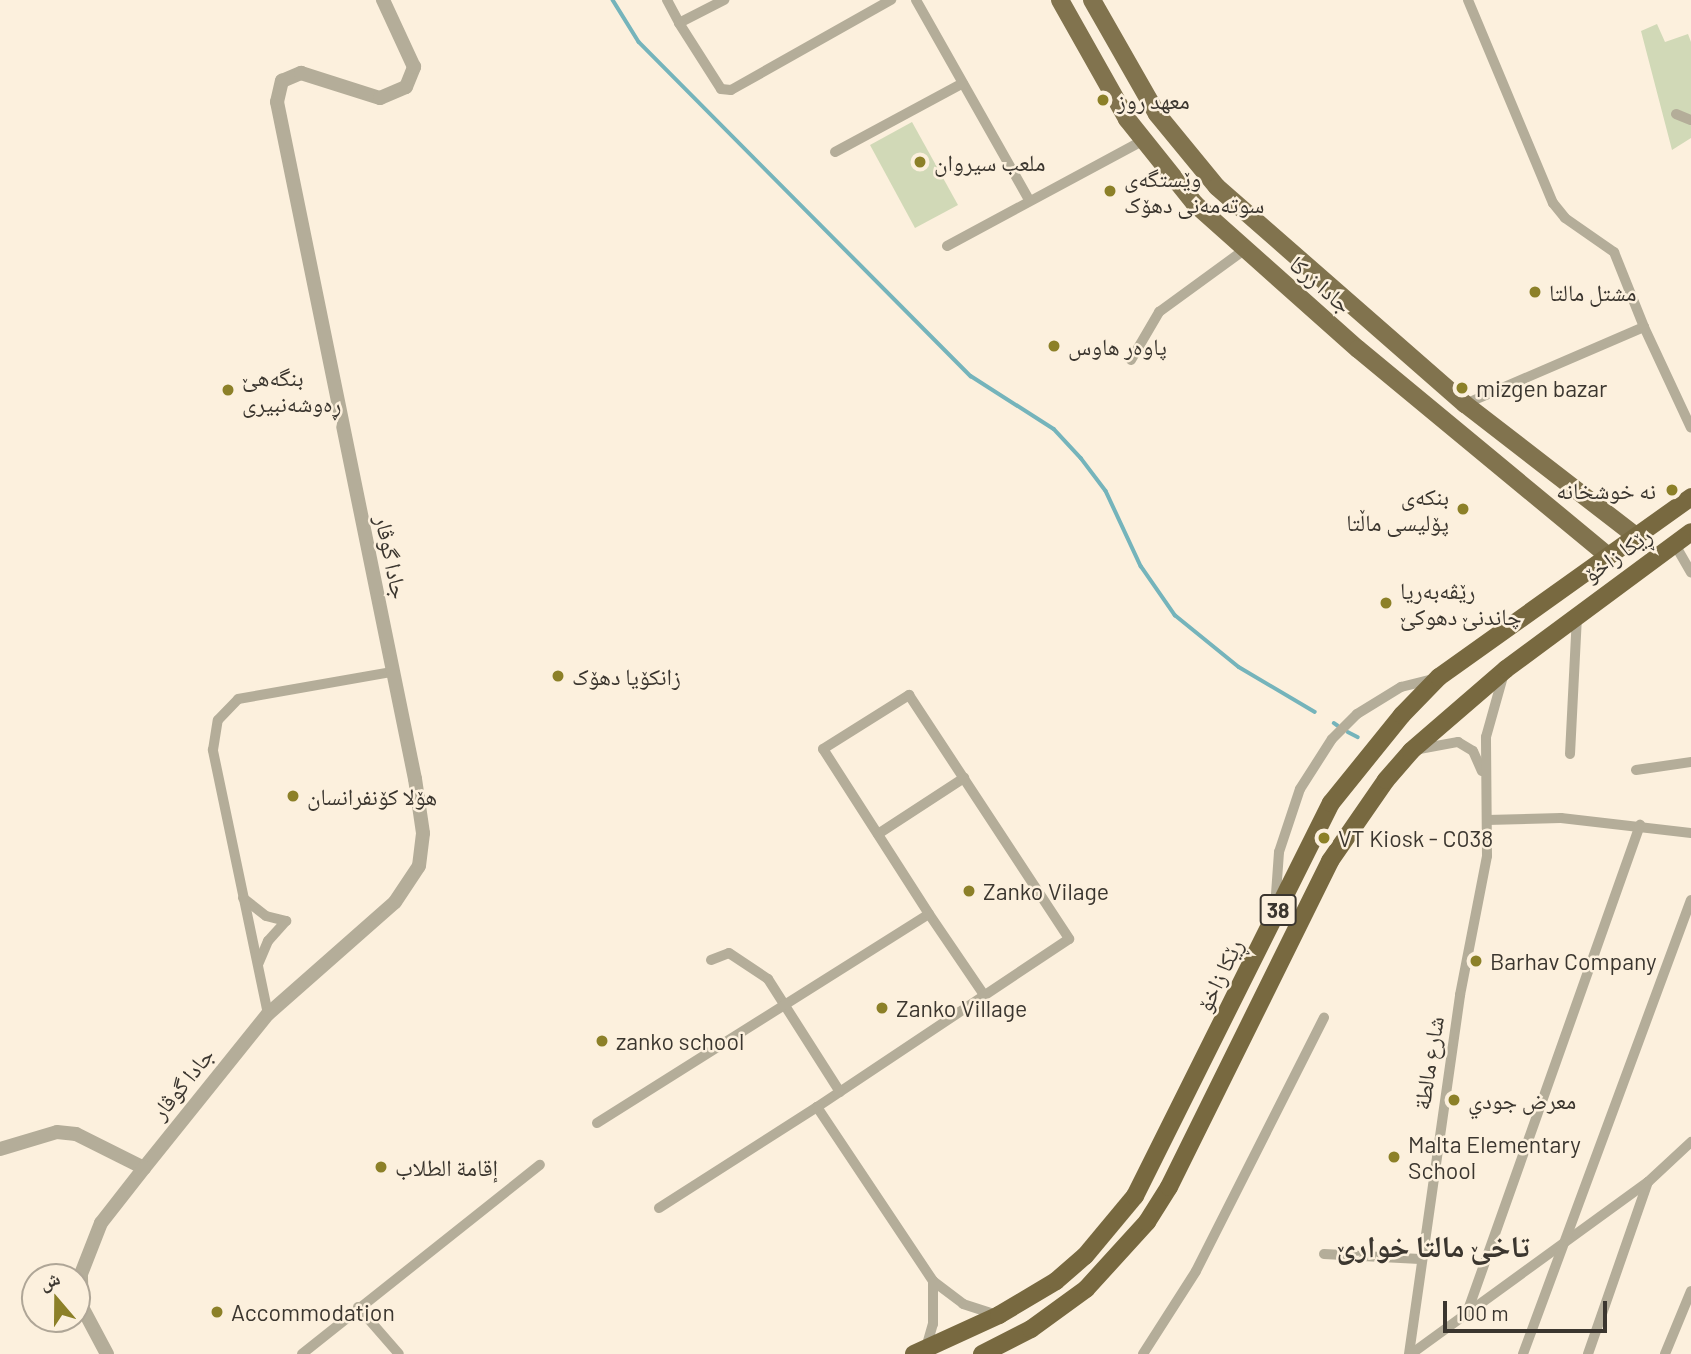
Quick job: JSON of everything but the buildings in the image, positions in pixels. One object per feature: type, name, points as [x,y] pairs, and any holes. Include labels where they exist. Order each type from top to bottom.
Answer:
[{"type":"highway","name":"ڕێکا زاخۆ","points":[[920,1351],[999,1315],[1056,1281],[1085,1256],[1135,1196],[1275,916],[1306,848],[1331,803],[1359,766],[1439,677],[1633,534],[1691,497]]},
{"type":"highway","name":"ڕێکا زاخۆ","points":[[982,1354],[1003,1350],[1086,1289],[1147,1222],[1169,1187],[1330,861],[1411,751],[1577,612],[1691,532]]},
{"type":"highway","points":[[1306,848],[1330,861]]},
{"type":"main road","name":"جادا زرکا","points":[[1060,0],[1142,141],[1195,204],[1244,250],[1443,422],[1606,555]]},
{"type":"main road","name":"جادا زرکا","points":[[1092,0],[1157,114],[1200,169],[1465,404],[1633,534]]},
{"type":"main road","points":[[1589,540],[1605,538],[1611,518]]},
{"type":"street","name":"جادا گوڤار","points":[[107,1354],[82,1307],[81,1274],[97,1229],[268,1014],[395,902],[419,866],[423,832],[392,666],[277,102],[282,82],[301,73],[380,98],[405,87],[414,67],[383,0]]},
{"type":"street","points":[[667,0],[721,89],[731,90],[891,0]]},
{"type":"street","points":[[679,23],[724,0]]},
{"type":"street","points":[[916,0],[1029,200]]},
{"type":"street","points":[[1468,0],[1553,203],[1565,218],[1614,252],[1644,327],[1691,428]]},
{"type":"street","points":[[835,152],[963,83]]},
{"type":"street","points":[[1676,114],[1691,120]]},
{"type":"street","points":[[947,246],[1142,141]]},
{"type":"street","points":[[1131,360],[1159,312],[1244,250]]},
{"type":"street","points":[[1465,404],[1644,327]]},
{"type":"street","points":[[1674,543],[1691,572]]},
{"type":"street","points":[[1570,754],[1577,612]]},
{"type":"street","points":[[268,1014],[213,750],[218,720],[238,699],[391,672],[392,666]]},
{"type":"street","name":"شارع مالطة","points":[[1410,1354],[1419,1259],[1460,995],[1483,883],[1487,820],[1484,778],[1488,725],[1506,669]]},
{"type":"street","points":[[1275,916],[1279,852],[1300,789],[1332,739],[1357,714],[1401,687],[1439,677]]},
{"type":"street","points":[[659,1208],[840,1092],[1069,939],[909,695],[823,749],[984,995]]},
{"type":"street","name":"شارع مالطة","points":[[1411,751],[1453,741],[1466,744],[1476,756],[1484,778]]},
{"type":"street","points":[[1636,770],[1691,762]]},
{"type":"street","points":[[878,834],[964,778]]},
{"type":"street","points":[[1487,820],[1561,818],[1640,825],[1691,833]]},
{"type":"street","points":[[1468,1310],[1640,825]]},
{"type":"street","points":[[242,898],[266,916],[286,921],[268,941],[258,964]]},
{"type":"street","points":[[1523,1354],[1691,900]]},
{"type":"street","points":[[597,1123],[929,914]]},
{"type":"street","points":[[711,960],[729,953],[748,962],[785,1004],[840,1092]]},
{"type":"street","points":[[1143,1354],[1196,1271],[1324,1018]]},
{"type":"street","points":[[817,1107],[933,1281],[964,1304],[999,1315]]},
{"type":"street","points":[[0,1149],[46,1134],[76,1134],[144,1168]]},
{"type":"street","points":[[1410,1354],[1648,1182],[1691,1142]]},
{"type":"street","points":[[302,1354],[358,1307],[540,1166]]},
{"type":"street","points":[[1588,1354],[1648,1182]]},
{"type":"street","points":[[1324,1254],[1419,1259]]},
{"type":"street","points":[[920,1351],[933,1324],[933,1281]]},
{"type":"street","points":[[1665,1354],[1691,1291]]},
{"type":"street","points":[[358,1307],[399,1354]]},
{"type":"green space","points":[[1657,24],[1665,42],[1688,34],[1691,42],[1691,138],[1672,150],[1641,31]]},
{"type":"green space","points":[[912,122],[958,205],[915,228],[870,145]]},
{"type":"waterway","points":[[613,0],[639,42],[971,376],[1054,429],[1081,458],[1106,491],[1141,566],[1175,615],[1239,667],[1315,712]]},
{"type":"waterway","points":[[1348,732],[1358,737]]},
{"type":"place","name":"معهد روز","points":[[1103,100]]},
{"type":"place","name":"ملعب سيروان","points":[[920,162]]},
{"type":"place","name":"وێستگەی سوتەمەنی دهۆک","points":[[1110,191]]},
{"type":"place","name":"مشتل مالتا","points":[[1535,292]]},
{"type":"place","name":"پاوەر هاوس","points":[[1054,346]]},
{"type":"place","name":"mizgen bazar","points":[[1462,388]]},
{"type":"place","name":"بنگه‌هێ ڕه‌وشه‌نبیرى","points":[[228,390]]},
{"type":"place","name":"نه خوشخانه","points":[[1672,490]]},
{"type":"place","name":"بنکەی پۆلیسی ماڵتا","points":[[1463,509]]},
{"type":"place","name":"رێڤەبەریا چاندنێ دهوکێ","points":[[1386,603]]},
{"type":"place","name":"زانکۆیا دهۆک","points":[[558,676]]},
{"type":"place","name":"هۆلا كۆنفرانسان","points":[[293,796]]},
{"type":"place","name":"VT Kiosk - C038","points":[[1324,838]]},
{"type":"place","name":"Zanko Vilage","points":[[969,891]]},
{"type":"place","name":"Barhav Company","points":[[1476,961]]},
{"type":"place","name":"Zanko Village","points":[[882,1008]]},
{"type":"place","name":"zanko school","points":[[602,1041]]},
{"type":"place","name":"معرض جودي","points":[[1454,1100]]},
{"type":"place","name":"Malta Elementary School","points":[[1394,1157]]},
{"type":"place","name":"إقامة الطلاب","points":[[381,1167]]},
{"type":"place","name":"Accommodation","points":[[217,1312]]},
{"type":"district","name":"تاخێ مالتا خوارێ","points":[[1433,1245]]}]
